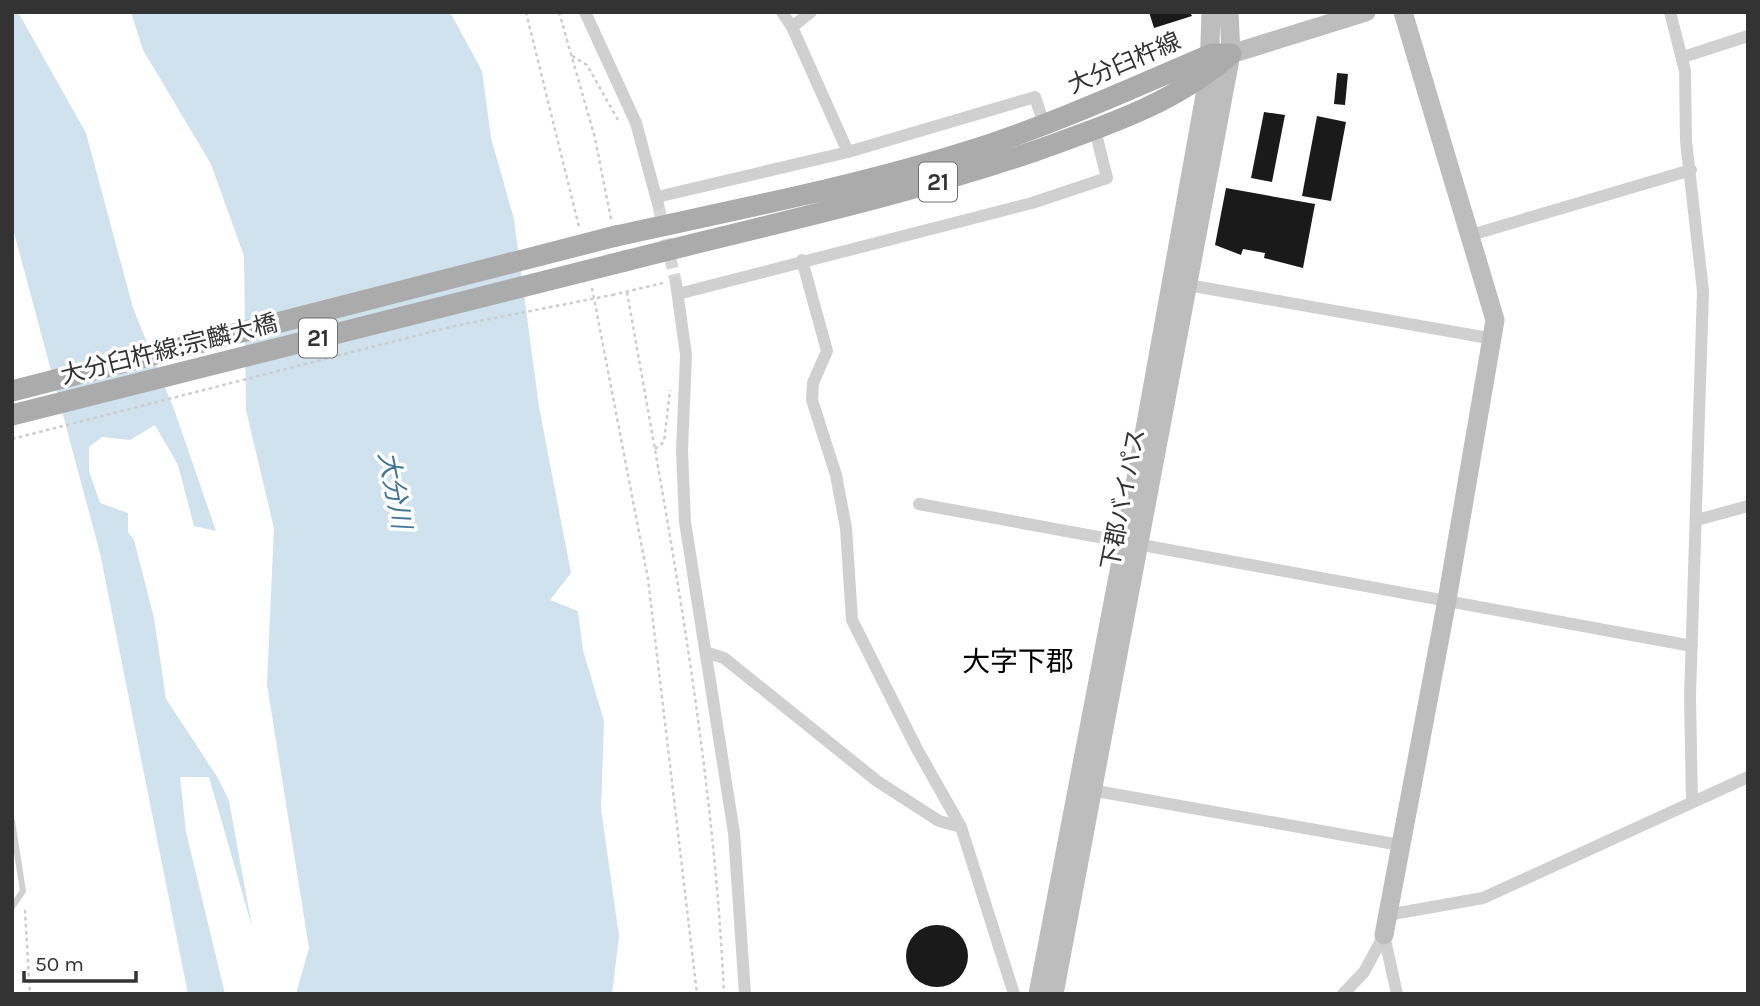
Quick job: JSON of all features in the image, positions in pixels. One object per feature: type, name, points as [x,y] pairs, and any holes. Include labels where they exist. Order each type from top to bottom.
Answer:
[{"type":"main road","name":"大分臼杵線","points":[[614,228],[876,177],[970,150],[1217,60]]},
{"type":"main road","name":"大分臼杵線","points":[[625,261],[971,173],[1095,130],[1164,101],[1217,60]]},
{"type":"main road","name":"大分臼杵線;宗麟大橋","points":[[12,391],[614,228]]},
{"type":"main road","name":"大分臼杵線;宗麟大橋","points":[[12,415],[625,261]]},
{"type":"street","points":[[585,12],[636,123],[657,201],[848,152],[1035,97],[1044,124]]},
{"type":"street","points":[[782,12],[792,27],[848,152]]},
{"type":"street","points":[[792,27],[811,12]]},
{"type":"street","name":"下郡バイパス","points":[[1133,542],[1188,285],[1217,60],[1211,12]]},
{"type":"street","name":"下郡バイパス","points":[[1054,994],[1086,789],[1133,542],[1217,60],[1229,12]]},
{"type":"street","points":[[1217,60],[1366,12]]},
{"type":"street","points":[[1343,994],[1364,972],[1384,935],[1494,340],[1492,309],[1403,12]]},
{"type":"street","points":[[1670,12],[1683,57],[1703,291],[1692,646],[1692,802]]},
{"type":"street","points":[[1683,57],[1748,36]]},
{"type":"street","points":[[745,994],[734,833],[708,653],[685,522],[682,450],[686,355],[677,288],[1032,203],[1107,178],[1095,130]]},
{"type":"street","points":[[1471,235],[1691,170]]},
{"type":"street","points":[[802,260],[827,351],[813,383],[812,400],[836,475],[843,515],[852,620],[917,749],[961,827],[1014,994]]},
{"type":"street","points":[[1188,285],[1494,340]]},
{"type":"street","points":[[919,504],[1692,646]]},
{"type":"street","points":[[1697,520],[1748,506]]},
{"type":"street","points":[[708,653],[724,658],[877,781],[939,821],[961,827]]},
{"type":"street","points":[[1387,915],[1483,898],[1748,778]]},
{"type":"street","points":[[1086,789],[1400,845]]},
{"type":"street","name":"下郡バイパス","points":[[1038,994],[1086,789]]},
{"type":"street","points":[[1384,935],[1397,994]]},
{"type":"lane","points":[[12,821],[23,891],[12,907]]},
{"type":"path","points":[[526,12],[581,239]]},
{"type":"path","points":[[559,12],[595,138],[614,228]]},
{"type":"path","points":[[572,55],[587,65],[621,125]]},
{"type":"path","points":[[590,279],[648,579],[697,994]]},
{"type":"path","points":[[627,292],[688,648],[706,777],[724,994]]},
{"type":"path","points":[[12,439],[454,326],[612,295]]},
{"type":"path","points":[[654,449],[664,442],[670,390]]},
{"type":"path","points":[[23,891],[30,994]]},
{"type":"water","points":[[12,12],[18,12],[86,133],[133,308],[175,412],[216,531],[194,526],[178,465],[155,425],[130,440],[102,437],[89,447],[89,471],[100,503],[128,513],[128,532],[134,540],[154,618],[166,699],[218,778],[229,801],[252,927],[209,777],[180,777],[186,832],[225,994],[188,994],[100,553],[12,225]]},
{"type":"water","name":"大分川","points":[[131,12],[450,12],[482,71],[491,138],[514,219],[539,407],[571,573],[550,600],[578,611],[583,650],[604,721],[601,809],[619,936],[612,994],[296,994],[309,948],[267,684],[274,528],[246,410],[244,256],[211,164],[143,50]]},
{"type":"building","points":[[1149,12],[1190,12],[1192,16],[1154,28]]},
{"type":"building","points":[[1337,73],[1348,74],[1345,105],[1334,104]]},
{"type":"building","points":[[1264,112],[1285,115],[1272,182],[1251,178]]},
{"type":"building","points":[[1317,116],[1346,122],[1331,201],[1302,196]]},
{"type":"building","points":[[1226,188],[1315,204],[1303,268],[1264,258],[1265,253],[1243,249],[1241,255],[1215,245]]},
{"type":"building","points":[[931,925],[943,925],[959,934],[966,944],[966,968],[959,978],[943,987],[931,987],[920,982],[911,973],[906,962],[906,950],[911,939],[920,930]]},
{"type":"tunnel","points":[[658,204],[676,283]]},
{"type":"district","name":"大字下郡","points":[[1018,661]]}]
